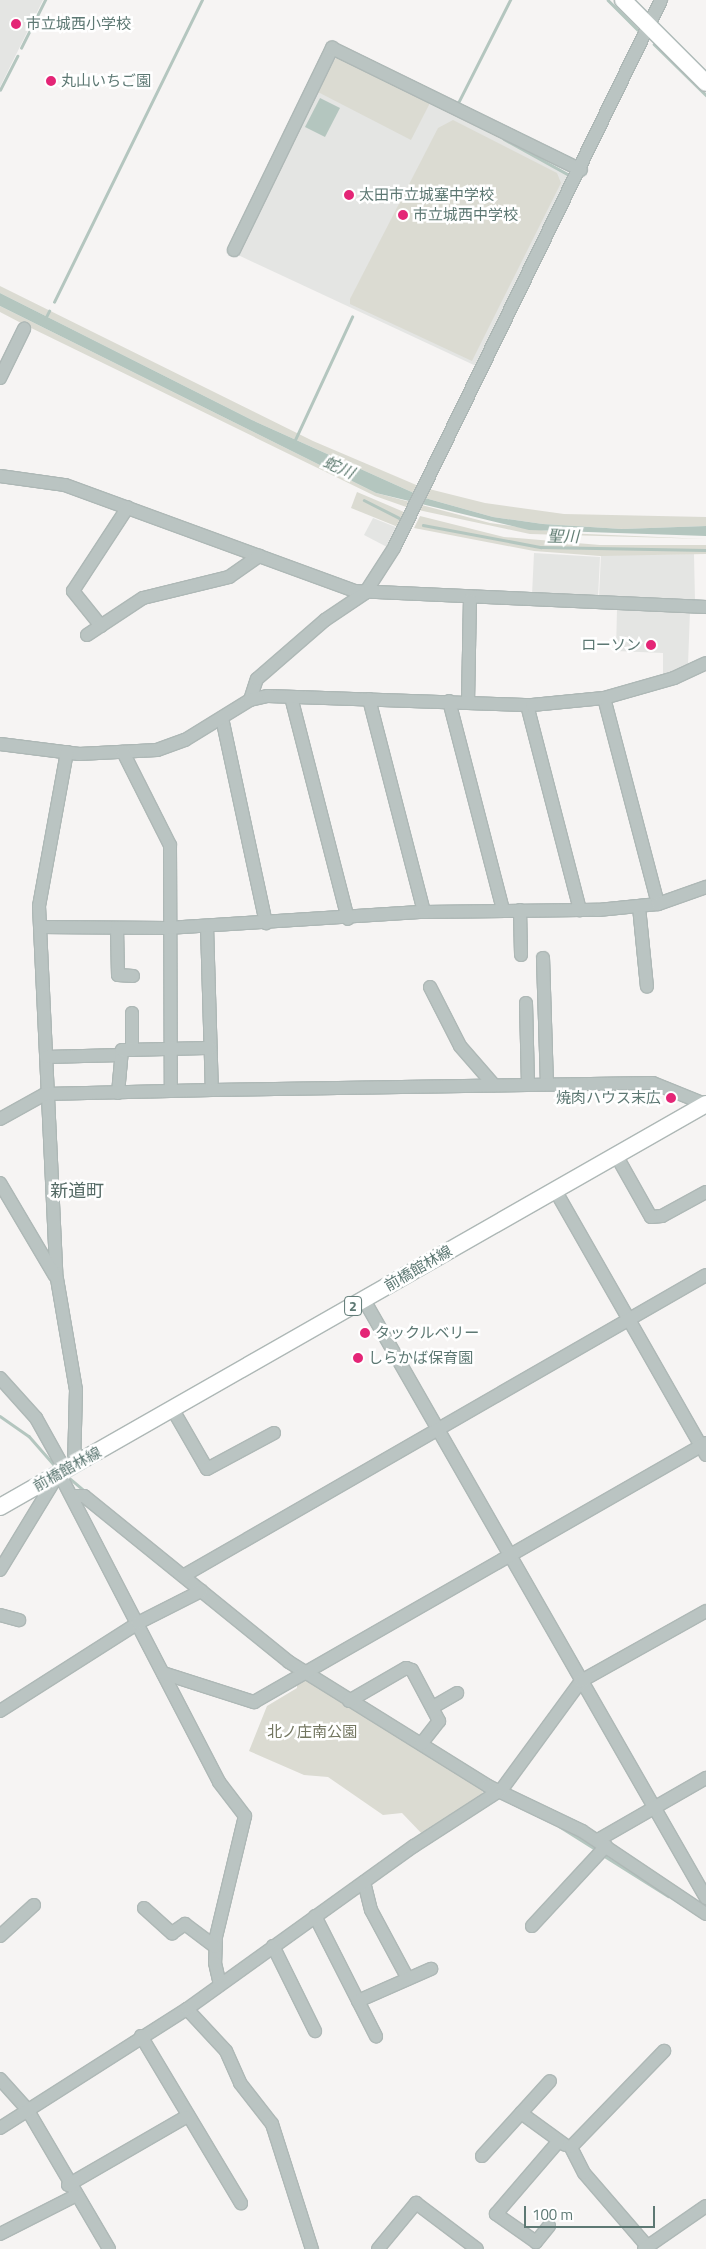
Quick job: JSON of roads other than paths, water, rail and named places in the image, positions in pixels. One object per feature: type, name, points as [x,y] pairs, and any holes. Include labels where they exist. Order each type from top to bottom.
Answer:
[{"type":"main road","points":[[623,0],[706,83]]},
{"type":"main road","name":"前橋館林線","points":[[0,1507],[173,1410],[706,1104]]},
{"type":"street","points":[[250,700],[257,679],[325,620],[365,593],[426,486],[581,170],[661,0]]},
{"type":"street","points":[[234,250],[332,48],[581,170]]},
{"type":"street","points":[[0,378],[24,329]]},
{"type":"street","points":[[0,476],[65,486],[365,593],[470,600],[706,607]]},
{"type":"street","points":[[101,626],[73,591],[128,507]]},
{"type":"street","points":[[87,635],[143,598],[214,582],[254,563],[259,556]]},
{"type":"street","points":[[468,702],[470,600]]},
{"type":"street","points":[[0,744],[67,752],[124,752],[169,747],[222,718],[250,700],[291,697],[527,705],[604,698],[674,678],[706,663]]},
{"type":"street","points":[[291,697],[348,919]]},
{"type":"street","points":[[604,698],[658,904]]},
{"type":"street","points":[[370,699],[424,912]]},
{"type":"street","points":[[449,701],[503,910]]},
{"type":"street","points":[[527,705],[580,910]]},
{"type":"street","points":[[222,718],[266,923]]},
{"type":"street","points":[[0,1570],[66,1470],[76,1390],[57,1279],[45,1094],[46,1057],[39,906],[67,752]]},
{"type":"street","points":[[124,752],[170,845],[168,928],[171,1091]]},
{"type":"street","points":[[41,928],[168,928],[348,919],[424,912],[580,910],[639,907],[658,904],[706,887]]},
{"type":"street","points":[[639,907],[647,987]]},
{"type":"street","points":[[520,910],[521,955]]},
{"type":"street","points":[[207,926],[212,1090]]},
{"type":"street","points":[[117,928],[118,975],[133,976]]},
{"type":"street","points":[[543,958],[547,1084]]},
{"type":"street","points":[[430,987],[460,1046],[494,1085]]},
{"type":"street","points":[[526,1004],[528,1084]]},
{"type":"street","points":[[118,1093],[132,1013]]},
{"type":"street","points":[[46,1057],[169,1048],[210,1048]]},
{"type":"street","points":[[0,1119],[45,1094],[212,1090],[653,1083],[706,1104]]},
{"type":"street","points":[[616,1156],[651,1217],[662,1216],[706,1192]]},
{"type":"street","points":[[0,1183],[57,1279]]},
{"type":"street","points":[[163,1673],[254,1702],[704,1448],[555,1190]]},
{"type":"street","points":[[183,1576],[706,1275]]},
{"type":"street","points":[[364,1300],[706,1898]]},
{"type":"street","points":[[0,1378],[36,1418],[66,1470],[74,1496],[219,1782],[245,1816],[215,1947],[220,1984]]},
{"type":"street","points":[[173,1410],[207,1470],[274,1433]]},
{"type":"street","points":[[74,1496],[84,1496],[201,1591],[306,1672],[349,1701],[488,1786],[502,1789],[602,1843],[706,1914]]},
{"type":"street","points":[[0,1711],[138,1623],[201,1591]]},
{"type":"street","points":[[0,2128],[187,2008],[315,1916],[502,1789],[582,1681],[706,1611]]},
{"type":"street","points":[[0,1615],[18,1620]]},
{"type":"street","points":[[349,1701],[406,1668],[433,1708],[439,1721],[421,1744]]},
{"type":"street","points":[[433,1708],[457,1693]]},
{"type":"street","points":[[532,1926],[602,1843],[654,1808],[706,1778]]},
{"type":"street","points":[[364,1882],[371,1910],[408,1979]]},
{"type":"street","points":[[0,1936],[34,1905]]},
{"type":"street","points":[[144,1908],[172,1933],[184,1924],[215,1947]]},
{"type":"street","points":[[315,1916],[376,2036]]},
{"type":"street","points":[[273,1946],[315,2031]]},
{"type":"street","points":[[358,2001],[431,1969]]},
{"type":"street","points":[[187,2008],[226,2051],[240,2083],[272,2124],[312,2249]]},
{"type":"street","points":[[141,2036],[186,2117],[241,2203]]},
{"type":"street","points":[[571,2147],[664,2051]]},
{"type":"street","points":[[0,2079],[27,2109],[68,2185],[109,2249]]},
{"type":"street","points":[[482,2156],[550,2081]]},
{"type":"street","points":[[521,2113],[558,2142],[571,2147],[584,2174],[646,2248],[706,2206]]},
{"type":"street","points":[[68,2185],[186,2117]]},
{"type":"street","points":[[549,2226],[539,2246],[496,2214],[558,2142]]},
{"type":"street","points":[[0,2234],[75,2196]]},
{"type":"street","points":[[378,2249],[416,2203],[477,2249]]},
{"type":"water","points":[[320,98],[340,108],[325,137],[305,127]]},
{"type":"water","name":"蛇川","points":[[0,293],[252,420],[425,498],[493,517],[543,524],[622,529],[706,526],[706,536],[529,530],[376,493],[0,306]]},
{"type":"waterway","points":[[21,48],[45,0]]},
{"type":"waterway","points":[[54,302],[202,0]]},
{"type":"waterway","points":[[457,105],[510,0]]},
{"type":"waterway","points":[[608,0],[638,30]]},
{"type":"waterway","points":[[654,44],[706,95]]},
{"type":"waterway","points":[[0,90],[17,56]]},
{"type":"waterway","points":[[504,139],[571,176]]},
{"type":"waterway","points":[[45,319],[49,311]]},
{"type":"waterway","points":[[294,442],[352,317]]},
{"type":"waterway","name":"聖川","points":[[364,500],[399,518]]},
{"type":"waterway","name":"聖川","points":[[423,525],[541,547],[706,550]]},
{"type":"waterway","points":[[0,1416],[29,1436],[57,1468]]},
{"type":"waterway","points":[[67,1476],[86,1492]]},
{"type":"waterway","points":[[559,1826],[597,1850]]},
{"type":"waterway","points":[[603,1855],[668,1896]]},
{"type":"place","name":"市立城西小学校","points":[[16,24]]},
{"type":"place","name":"丸山いちご園","points":[[51,81]]},
{"type":"place","name":"太田市立城塞中学校","points":[[349,195]]},
{"type":"place","name":"市立城西中学校","points":[[403,215]]},
{"type":"place","name":"ローソン","points":[[651,645]]},
{"type":"place","name":"焼肉ハウス末広","points":[[671,1098]]},
{"type":"place","name":"タックルベリー","points":[[365,1333]]},
{"type":"place","name":"しらかば保育園","points":[[358,1358]]},
{"type":"district","name":"新道町","points":[[77,1191]]},
{"type":"park label","name":"北ノ庄南公園","points":[[312,1732]]}]
